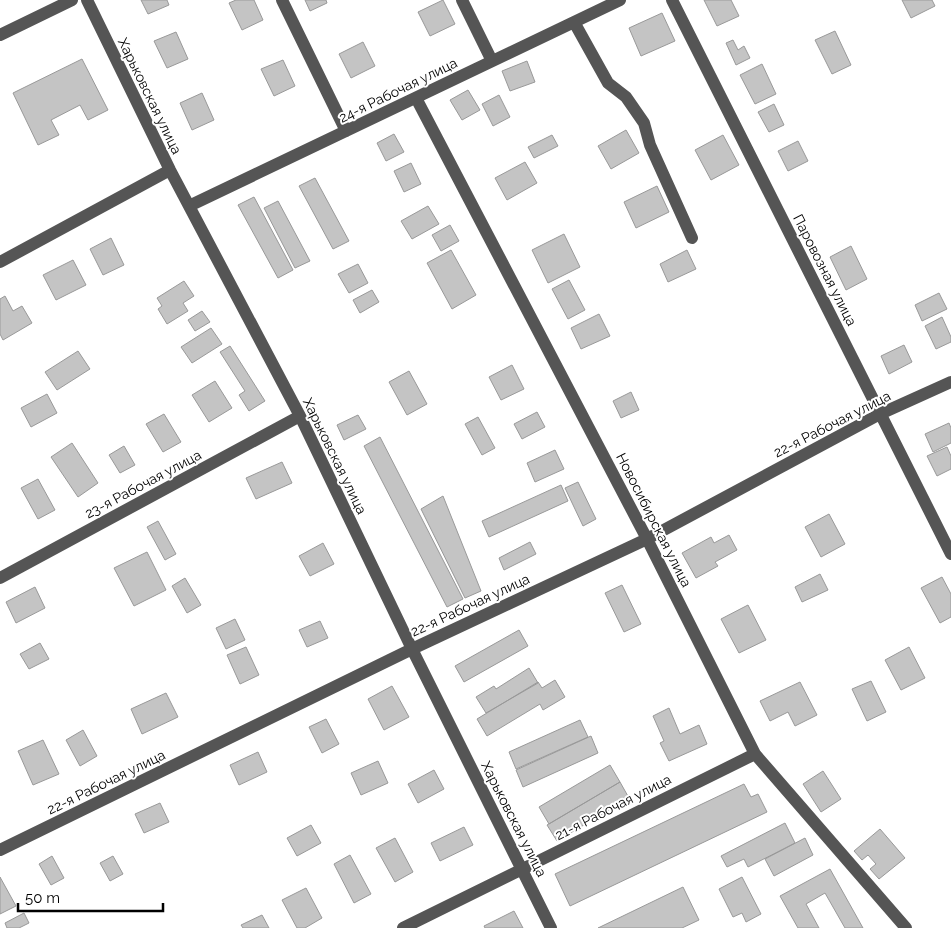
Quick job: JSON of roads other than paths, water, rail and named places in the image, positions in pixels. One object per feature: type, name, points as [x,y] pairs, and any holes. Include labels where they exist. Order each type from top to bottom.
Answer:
[{"type":"street","points":[[0,35],[72,0]]},
{"type":"street","name":"Харьковская улица","points":[[87,0],[170,170],[300,416],[412,649],[551,928]]},
{"type":"street","points":[[282,0],[346,131]]},
{"type":"street","points":[[462,0],[492,61]]},
{"type":"street","name":"24-я Рабочая улица","points":[[189,206],[620,0]]},
{"type":"street","name":"Паровозная улица","points":[[672,0],[951,554]]},
{"type":"street","points":[[574,22],[608,83],[626,97],[644,123],[650,145],[692,238]]},
{"type":"street","name":"Новосибирская улица","points":[[416,98],[647,538],[755,754],[906,928]]},
{"type":"street","points":[[0,262],[170,170]]},
{"type":"street","name":"22-я Рабочая улица","points":[[0,850],[412,649],[647,538],[880,414],[951,382]]},
{"type":"street","name":"23-я Рабочая улица","points":[[0,578],[300,416]]},
{"type":"street","name":"21-я Рабочая улица","points":[[403,928],[755,754]]}]
